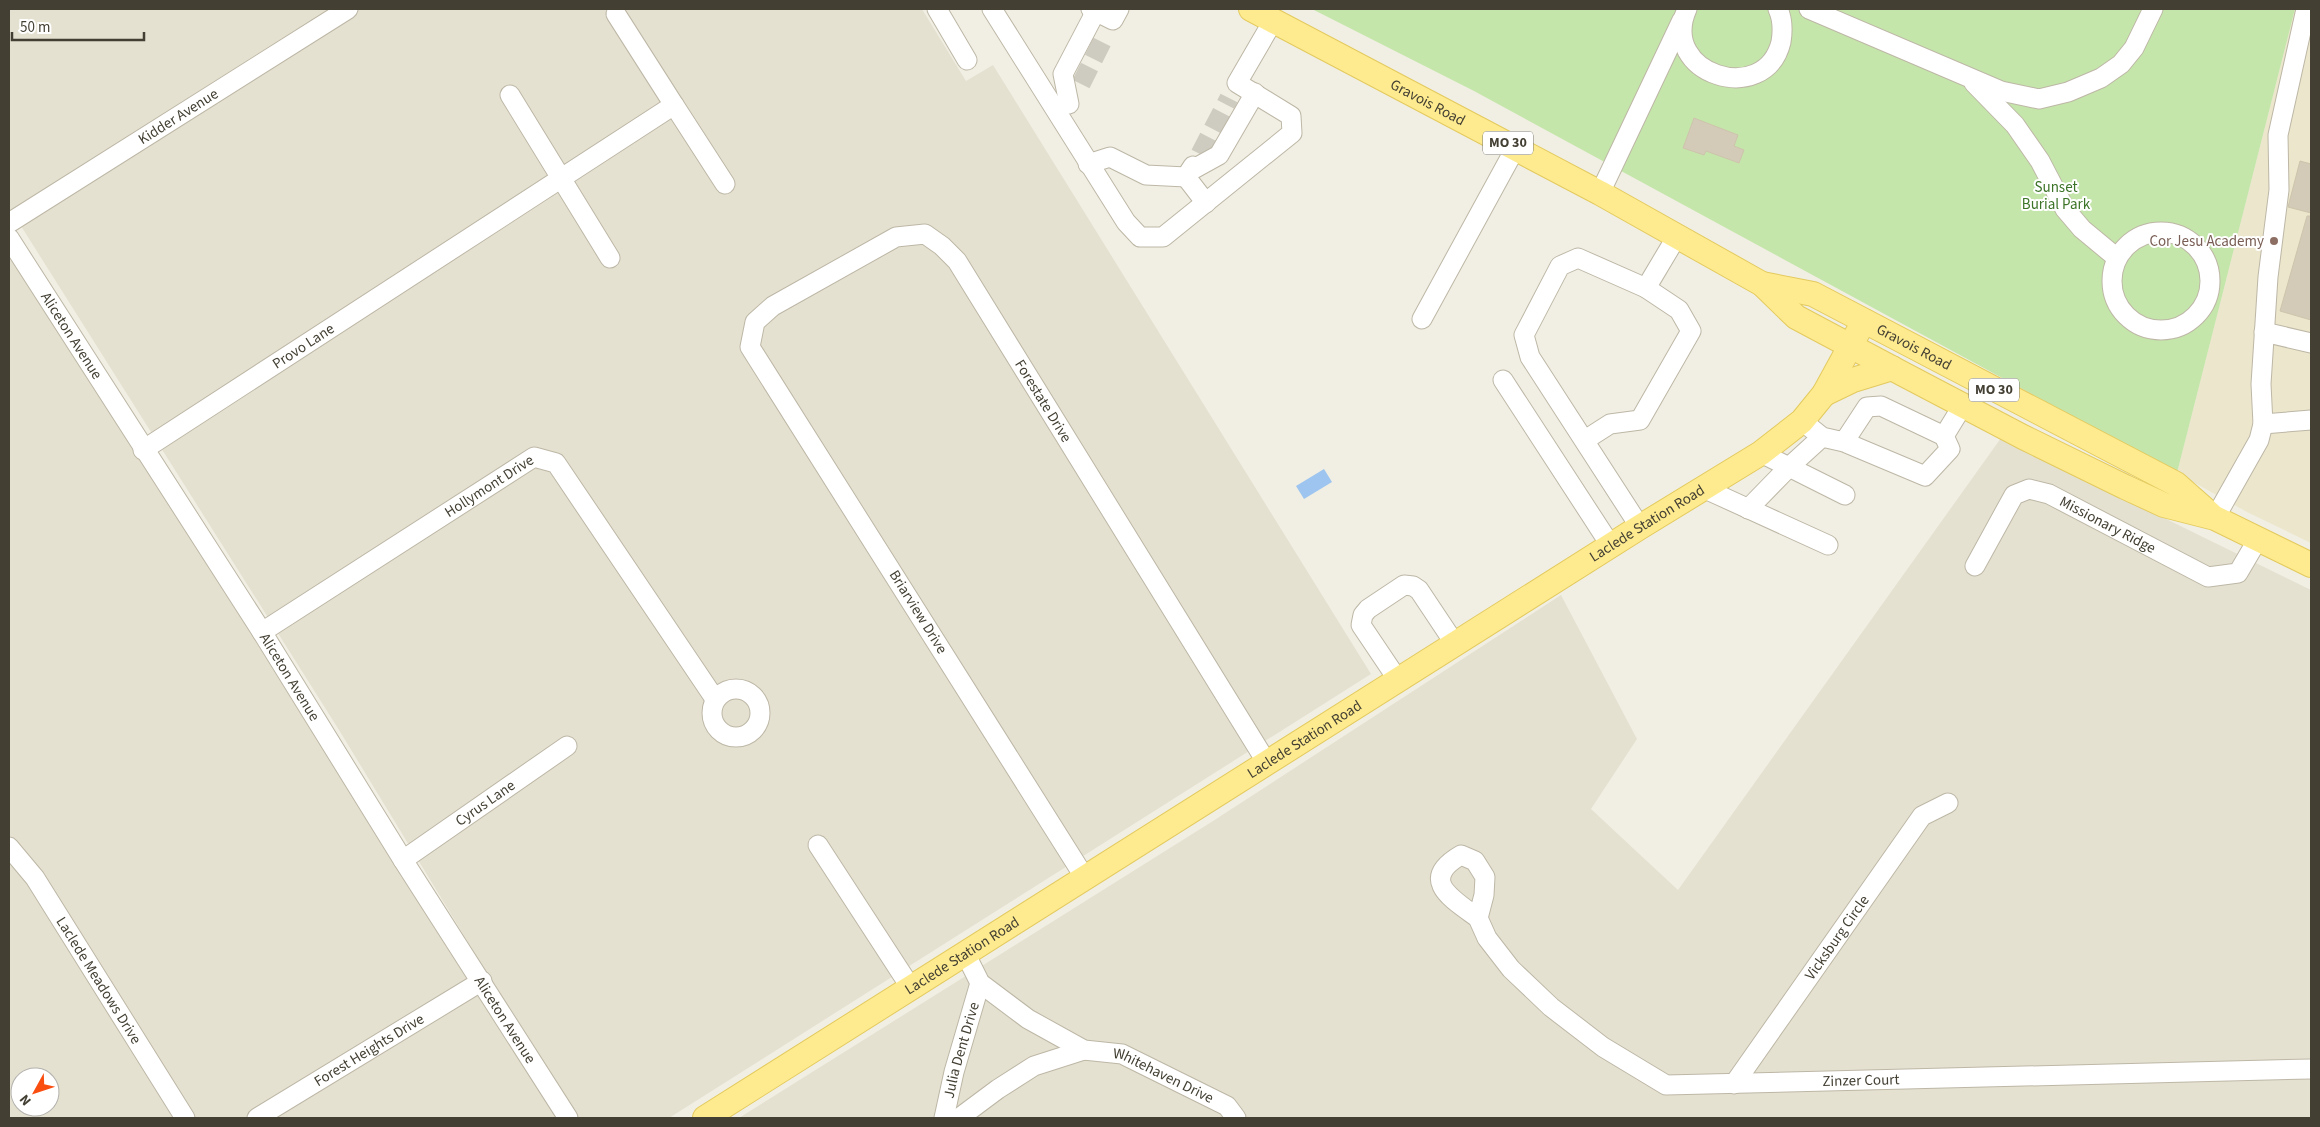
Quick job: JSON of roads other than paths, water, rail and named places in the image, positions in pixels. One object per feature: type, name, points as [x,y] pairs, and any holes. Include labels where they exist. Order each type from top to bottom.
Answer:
[{"type":"main road","name":"Gravois Road","points":[[1250,9],[1516,147],[1677,236],[1762,284],[1796,317],[1850,346],[2075,463],[2164,505],[2215,518],[2311,565]]},
{"type":"main road","name":"Gravois Road","points":[[1762,284],[1813,294],[1864,320],[2176,484],[2215,518]]},
{"type":"main road","name":"Laclede Station Road","points":[[705,1118],[1640,527],[1761,453],[1802,421],[1824,394],[1864,320]]},
{"type":"main road","points":[[1824,394],[1853,380],[1892,368]]},
{"type":"street","name":"Kidder Avenue","points":[[9,223],[348,9]]},
{"type":"street","points":[[937,9],[967,60]]},
{"type":"street","points":[[992,9],[1065,111],[1088,164],[1126,222],[1140,237],[1163,237],[1292,132],[1291,116],[1255,93],[1233,90],[1273,21]]},
{"type":"street","points":[[1685,13],[1682,29],[1686,49],[1696,63],[1709,73],[1742,79],[1757,73],[1770,63],[1779,49],[1783,32],[1782,16],[1778,9]]},
{"type":"street","points":[[1809,9],[2001,91],[2039,99],[2068,92],[2101,78],[2121,64],[2134,48],[2153,9]]},
{"type":"street","points":[[2215,518],[2259,440],[2263,424],[2261,384],[2268,277],[2279,190],[2278,135],[2306,9]]},
{"type":"street","points":[[1065,111],[1063,74],[1094,10],[1113,21]]},
{"type":"street","points":[[1600,193],[1685,13]]},
{"type":"street","points":[[616,14],[724,184]]},
{"type":"street","points":[[1970,78],[2015,125],[2040,162],[2065,208],[2082,230],[2117,258]]},
{"type":"street","points":[[1065,111],[1081,84]]},
{"type":"street","points":[[1088,164],[1110,157],[1146,175],[1188,174],[1219,156],[1255,93]]},
{"type":"street","points":[[510,95],[610,258]]},
{"type":"street","name":"Provo Lane","points":[[143,450],[674,106]]},
{"type":"street","points":[[1422,319],[1516,147]]},
{"type":"street","points":[[1188,174],[1200,154]]},
{"type":"street","points":[[1188,174],[1206,203]]},
{"type":"street","points":[[2164,232],[2187,239],[2199,250],[2209,272],[2208,296],[2201,310],[2190,321],[2175,328],[2159,330],[2143,327],[2129,318],[2119,305],[2113,290],[2112,274],[2117,258],[2127,245],[2140,236],[2164,232]]},
{"type":"street","name":"Forestate Drive","points":[[750,347],[755,322],[773,306],[896,237],[924,234],[942,246],[957,261],[1267,763]]},
{"type":"street","points":[[1646,288],[1677,236]]},
{"type":"street","name":"Aliceton Avenue","points":[[9,238],[143,450],[262,632],[403,860],[568,1118]]},
{"type":"street","points":[[1585,440],[1610,424],[1640,420],[1692,331],[1679,310],[1646,288],[1578,258],[1560,266],[1524,335],[1530,357],[1640,527]]},
{"type":"street","points":[[2264,332],[2311,343]]},
{"type":"street","name":"Briarview Drive","points":[[750,347],[1086,878]]},
{"type":"street","points":[[1503,380],[1610,546]]},
{"type":"street","points":[[1944,436],[1963,405]]},
{"type":"street","points":[[1802,421],[1822,437],[1844,442],[1925,476],[1950,449],[1944,436],[1881,406],[1867,407],[1844,442]]},
{"type":"street","points":[[2263,424],[2311,420]]},
{"type":"street","points":[[1748,509],[1789,467],[1822,437]]},
{"type":"street","points":[[1761,453],[1845,495]]},
{"type":"street","name":"Hollymont Drive","points":[[262,632],[534,458],[556,463],[715,699]]},
{"type":"street","points":[[1703,488],[1828,546]]},
{"type":"street","name":"Missionary Ridge","points":[[1975,566],[2014,495],[2030,489],[2049,494],[2208,576],[2238,573],[2258,539]]},
{"type":"street","points":[[1398,680],[1362,625],[1362,620],[1363,615],[1368,609],[1404,586],[1413,586],[1419,590],[1455,644]]},
{"type":"street","name":"Cyrus Lane","points":[[403,860],[567,746]]},
{"type":"street","name":"Vicksburg Circle","points":[[1734,1084],[1922,816],[1948,803]]},
{"type":"street","points":[[818,845],[911,988]]},
{"type":"street","name":"Laclede Meadows Drive","points":[[9,847],[35,878],[185,1118]]},
{"type":"street","name":"Zinzer Court","points":[[1478,918],[1486,938],[1511,969],[1551,1007],[1603,1047],[1666,1085],[2311,1069]]},
{"type":"street","name":"Whitehaven Drive","points":[[966,953],[980,983],[1028,1018],[1084,1050],[1122,1054],[1227,1106],[1236,1118]]},
{"type":"street","name":"Forest Heights Drive","points":[[257,1118],[482,981]]},
{"type":"street","name":"Julia Dent Drive","points":[[944,1118],[954,1072],[980,983]]},
{"type":"street","name":"Whitehaven Drive","points":[[959,1118],[998,1089],[1034,1066],[1084,1050]]},
{"type":"water","points":[[1324,469],[1332,482],[1304,499],[1296,486]]},
{"type":"tunnel","points":[[1081,84],[1106,34]]},
{"type":"tunnel","points":[[1200,154],[1229,98]]},
{"type":"place","name":"Cor Jesu Academy","points":[[2274,241]]},
{"type":"park label","name":"Sunset Burial Park","points":[[2056,196]]}]
